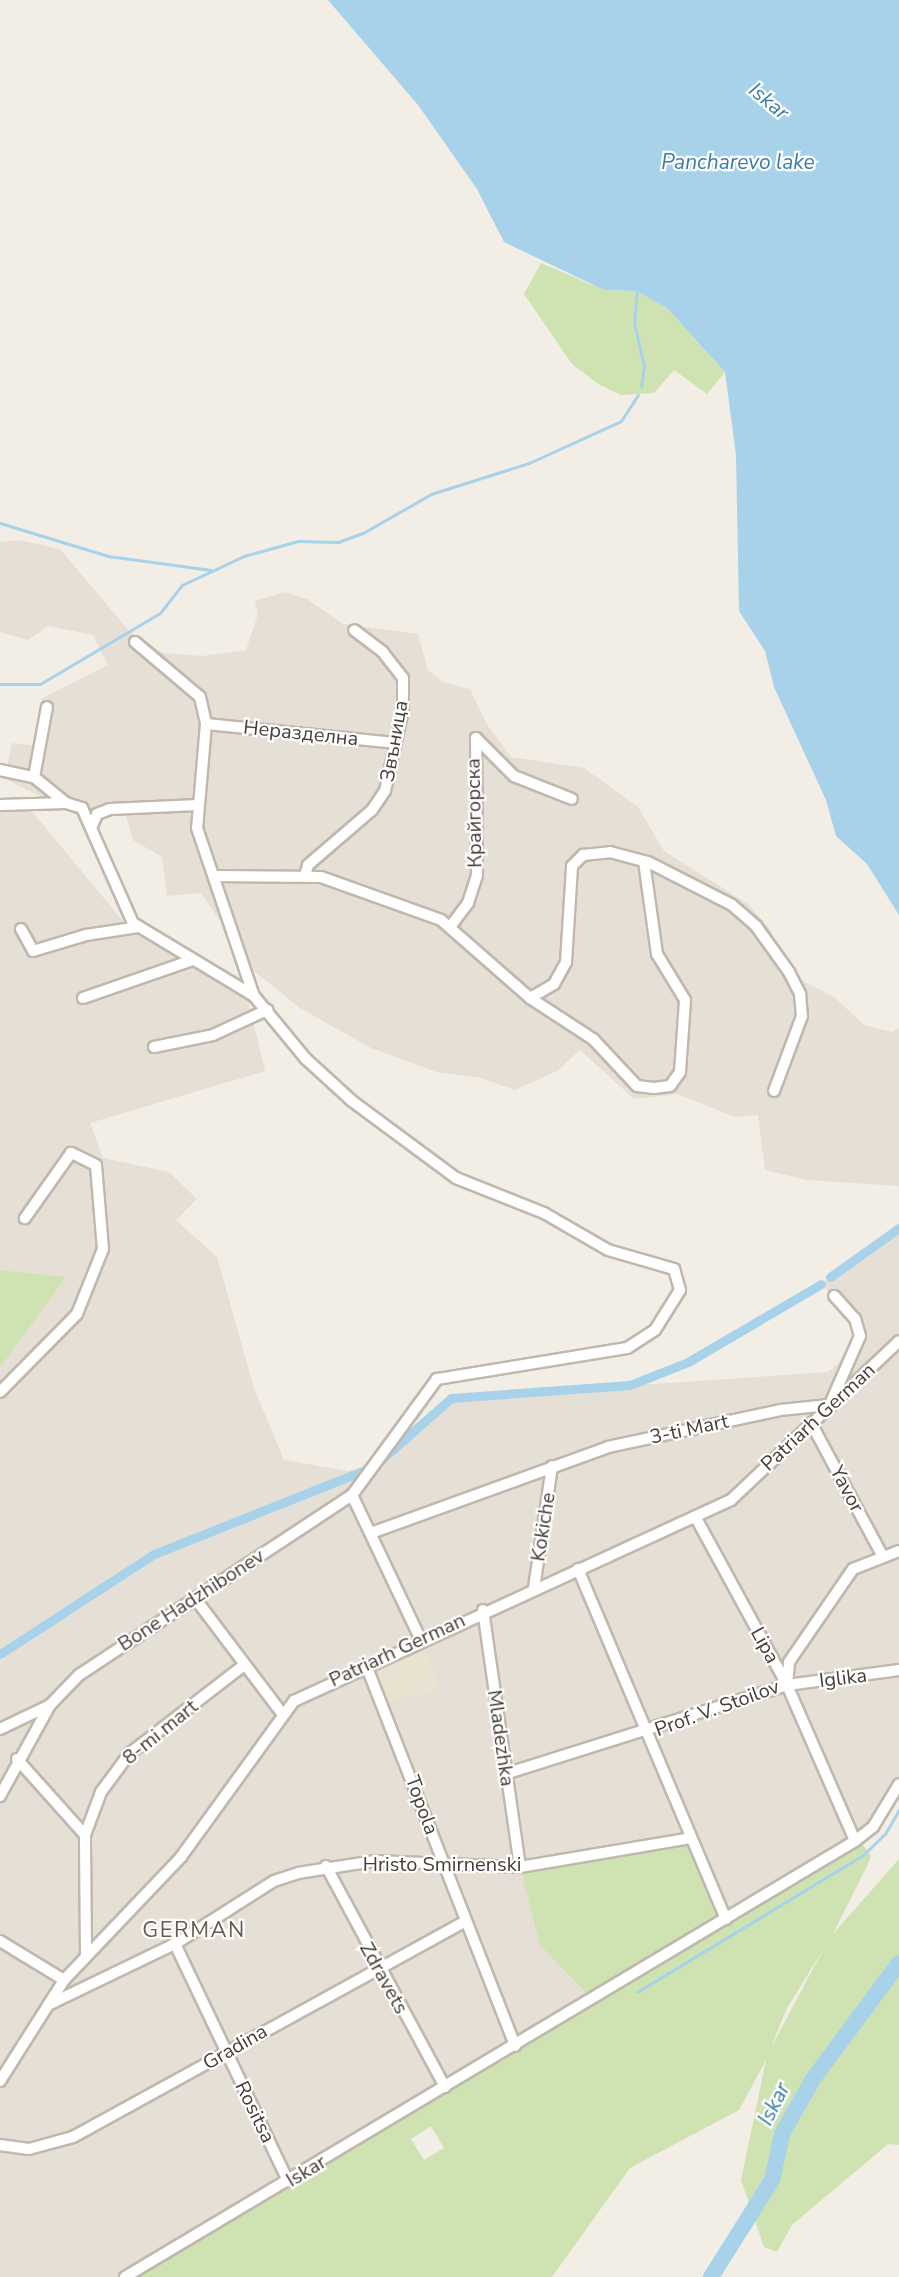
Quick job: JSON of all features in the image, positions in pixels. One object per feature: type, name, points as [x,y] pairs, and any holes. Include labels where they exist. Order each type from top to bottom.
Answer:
[{"type":"street","name":"Звъница","points":[[304,876],[308,865],[382,796],[404,710],[403,678],[383,652],[354,630]]},
{"type":"street","points":[[135,642],[200,697],[206,724],[198,805],[202,850],[214,876],[254,996]]},
{"type":"street","points":[[34,777],[47,707]]},
{"type":"street","name":"Неразделна","points":[[206,724],[395,743]]},
{"type":"street","name":"Крайгорска","points":[[450,927],[468,903],[477,875],[476,738],[514,777],[572,799]]},
{"type":"street","points":[[0,770],[17,770],[34,777],[66,803]]},
{"type":"street","points":[[0,805],[66,803],[82,808],[92,826],[123,909],[139,927],[254,996]]},
{"type":"street","points":[[92,826],[97,814],[110,809],[198,805]]},
{"type":"street","points":[[530,998],[554,984],[566,962],[572,866],[583,855],[610,852],[644,861],[732,905],[789,972],[800,993],[802,1016],[774,1091]]},
{"type":"street","points":[[214,876],[304,876],[400,903],[450,927],[530,998],[593,1039],[638,1086],[670,1086],[680,1072],[685,999],[657,954],[644,861]]},
{"type":"street","points":[[21,929],[33,951],[86,935],[139,927]]},
{"type":"street","points":[[83,998],[193,960]]},
{"type":"street","name":"Bone Hadzhibonev","points":[[0,1796],[17,1759],[50,1705],[104,1656],[197,1601],[352,1495],[437,1379],[627,1348],[655,1330],[675,1300],[679,1279],[674,1269],[608,1250],[544,1213],[456,1178],[327,1080],[254,996]]},
{"type":"street","points":[[154,1047],[213,1035],[267,1010]]},
{"type":"street","points":[[0,1392],[77,1314],[103,1249],[96,1165],[71,1153],[25,1218]]},
{"type":"street","points":[[829,1405],[860,1336],[855,1319],[834,1296]]},
{"type":"street","name":"Patriarh German","points":[[0,2081],[64,1980],[181,1857],[281,1712],[312,1690],[483,1610],[696,1518],[731,1500],[829,1405],[897,1346]]},
{"type":"street","name":"3-ti Mart","points":[[371,1533],[552,1466],[700,1426],[829,1405]]},
{"type":"street","name":"Yavor","points":[[811,1423],[882,1555]]},
{"type":"street","name":"Kokiche","points":[[534,1588],[552,1466]]},
{"type":"street","points":[[352,1495],[421,1640]]},
{"type":"street","name":"Lipa","points":[[696,1518],[787,1685],[855,1841]]},
{"type":"street","name":"Prof. V. Stoilov","points":[[505,1774],[646,1733],[787,1685],[789,1662],[845,1579],[882,1555],[899,1551]]},
{"type":"street","points":[[578,1569],[726,1919]]},
{"type":"street","points":[[197,1601],[281,1712]]},
{"type":"street","name":"Mladezhka","points":[[483,1610],[520,1867]]},
{"type":"street","name":"8-mi mart","points":[[86,1955],[85,1835],[114,1770],[244,1665]]},
{"type":"street","name":"Topola","points":[[366,1665],[443,1861],[464,1922],[515,2046]]},
{"type":"street","name":"Iglika","points":[[787,1685],[899,1670]]},
{"type":"street","points":[[0,1730],[50,1705]]},
{"type":"street","points":[[17,1759],[85,1835]]},
{"type":"street","name":"Iskar","points":[[125,2277],[855,1841],[873,1827],[899,1784]]},
{"type":"street","name":"Hristo Smirnenski","points":[[47,2006],[175,1944],[274,1881],[326,1866],[443,1861],[520,1867],[691,1838]]},
{"type":"street","name":"Zdravets","points":[[326,1866],[377,1966],[445,2087]]},
{"type":"street","name":"Gradina","points":[[0,2145],[54,2145],[226,2052],[377,1966],[464,1922]]},
{"type":"street","points":[[0,1941],[64,1980]]},
{"type":"street","name":"Rositsa","points":[[175,1944],[288,2181]]},
{"type":"shaded area","points":[[19,540],[60,549],[129,631],[163,653],[202,656],[246,650],[258,614],[255,601],[285,592],[307,599],[343,624],[418,634],[428,670],[443,682],[470,689],[486,723],[511,757],[584,768],[638,807],[664,851],[748,904],[769,928],[793,976],[834,997],[864,1025],[892,1032],[899,1028],[899,1186],[807,1180],[765,1170],[758,1115],[735,1117],[678,1094],[634,1099],[580,1050],[557,1071],[515,1090],[481,1078],[437,1072],[371,1048],[300,1008],[254,971],[201,893],[167,896],[162,857],[133,840],[125,812],[102,818],[71,811],[5,779],[12,743],[39,746],[42,698],[108,665],[93,635],[48,626],[28,640],[0,632],[0,542]]},
{"type":"shaded area","points":[[0,803],[25,803],[132,932],[248,1000],[265,1071],[90,1123],[103,1158],[169,1172],[197,1199],[176,1220],[217,1257],[254,1388],[284,1460],[348,1471],[371,1468],[451,1398],[828,1372],[852,1351],[860,1336],[855,1319],[821,1284],[899,1228],[899,1784],[873,1827],[125,2277],[0,2277],[0,1368],[65,1278],[0,1270]]},
{"type":"shaded area","points":[[425,1648],[439,1690],[386,1702],[372,1667]]},
{"type":"green space","points":[[541,263],[604,290],[636,291],[667,308],[725,372],[707,394],[674,370],[654,393],[621,395],[598,384],[572,364],[524,294]]},
{"type":"green space","points":[[0,1270],[66,1277],[0,1368]]},
{"type":"green space","points":[[691,1838],[726,1918],[855,1841],[863,1845],[871,1856],[833,1934],[899,1859],[899,2145],[888,2144],[792,2225],[777,2252],[764,2247],[741,2180],[766,2060],[739,2110],[630,2168],[552,2277],[125,2277],[592,1999],[540,1945],[520,1867]],"holes":[[[824,1948],[773,2044],[772,2045],[786,2010]],[[431,2126],[444,2148],[424,2160],[411,2139]]]},
{"type":"water","name":"Pancharevo lake","points":[[328,0],[899,0],[899,915],[867,864],[836,836],[826,800],[774,687],[765,651],[739,611],[736,455],[725,372],[667,308],[636,291],[604,290],[504,242],[477,189],[418,105]]},
{"type":"waterway","points":[[637,290],[634,323],[644,366],[641,387]]},
{"type":"waterway","points":[[0,684],[40,684],[160,613],[182,585],[244,556],[298,541],[338,542],[363,533],[431,494],[529,463],[621,421],[638,395]]},
{"type":"waterway","points":[[0,523],[108,556],[211,570]]},
{"type":"waterway","points":[[830,1277],[899,1228]]},
{"type":"waterway","points":[[383,1458],[451,1398],[630,1385],[688,1362],[821,1284]]},
{"type":"waterway","points":[[0,1654],[154,1554],[373,1467]]},
{"type":"waterway","points":[[637,1992],[862,1856],[885,1834],[899,1810]]},
{"type":"waterway","name":"Iskar","points":[[711,2277],[772,2180],[782,2134],[813,2079],[899,1963]]},
{"type":"district","name":"GERMAN","points":[[194,1931]]}]
